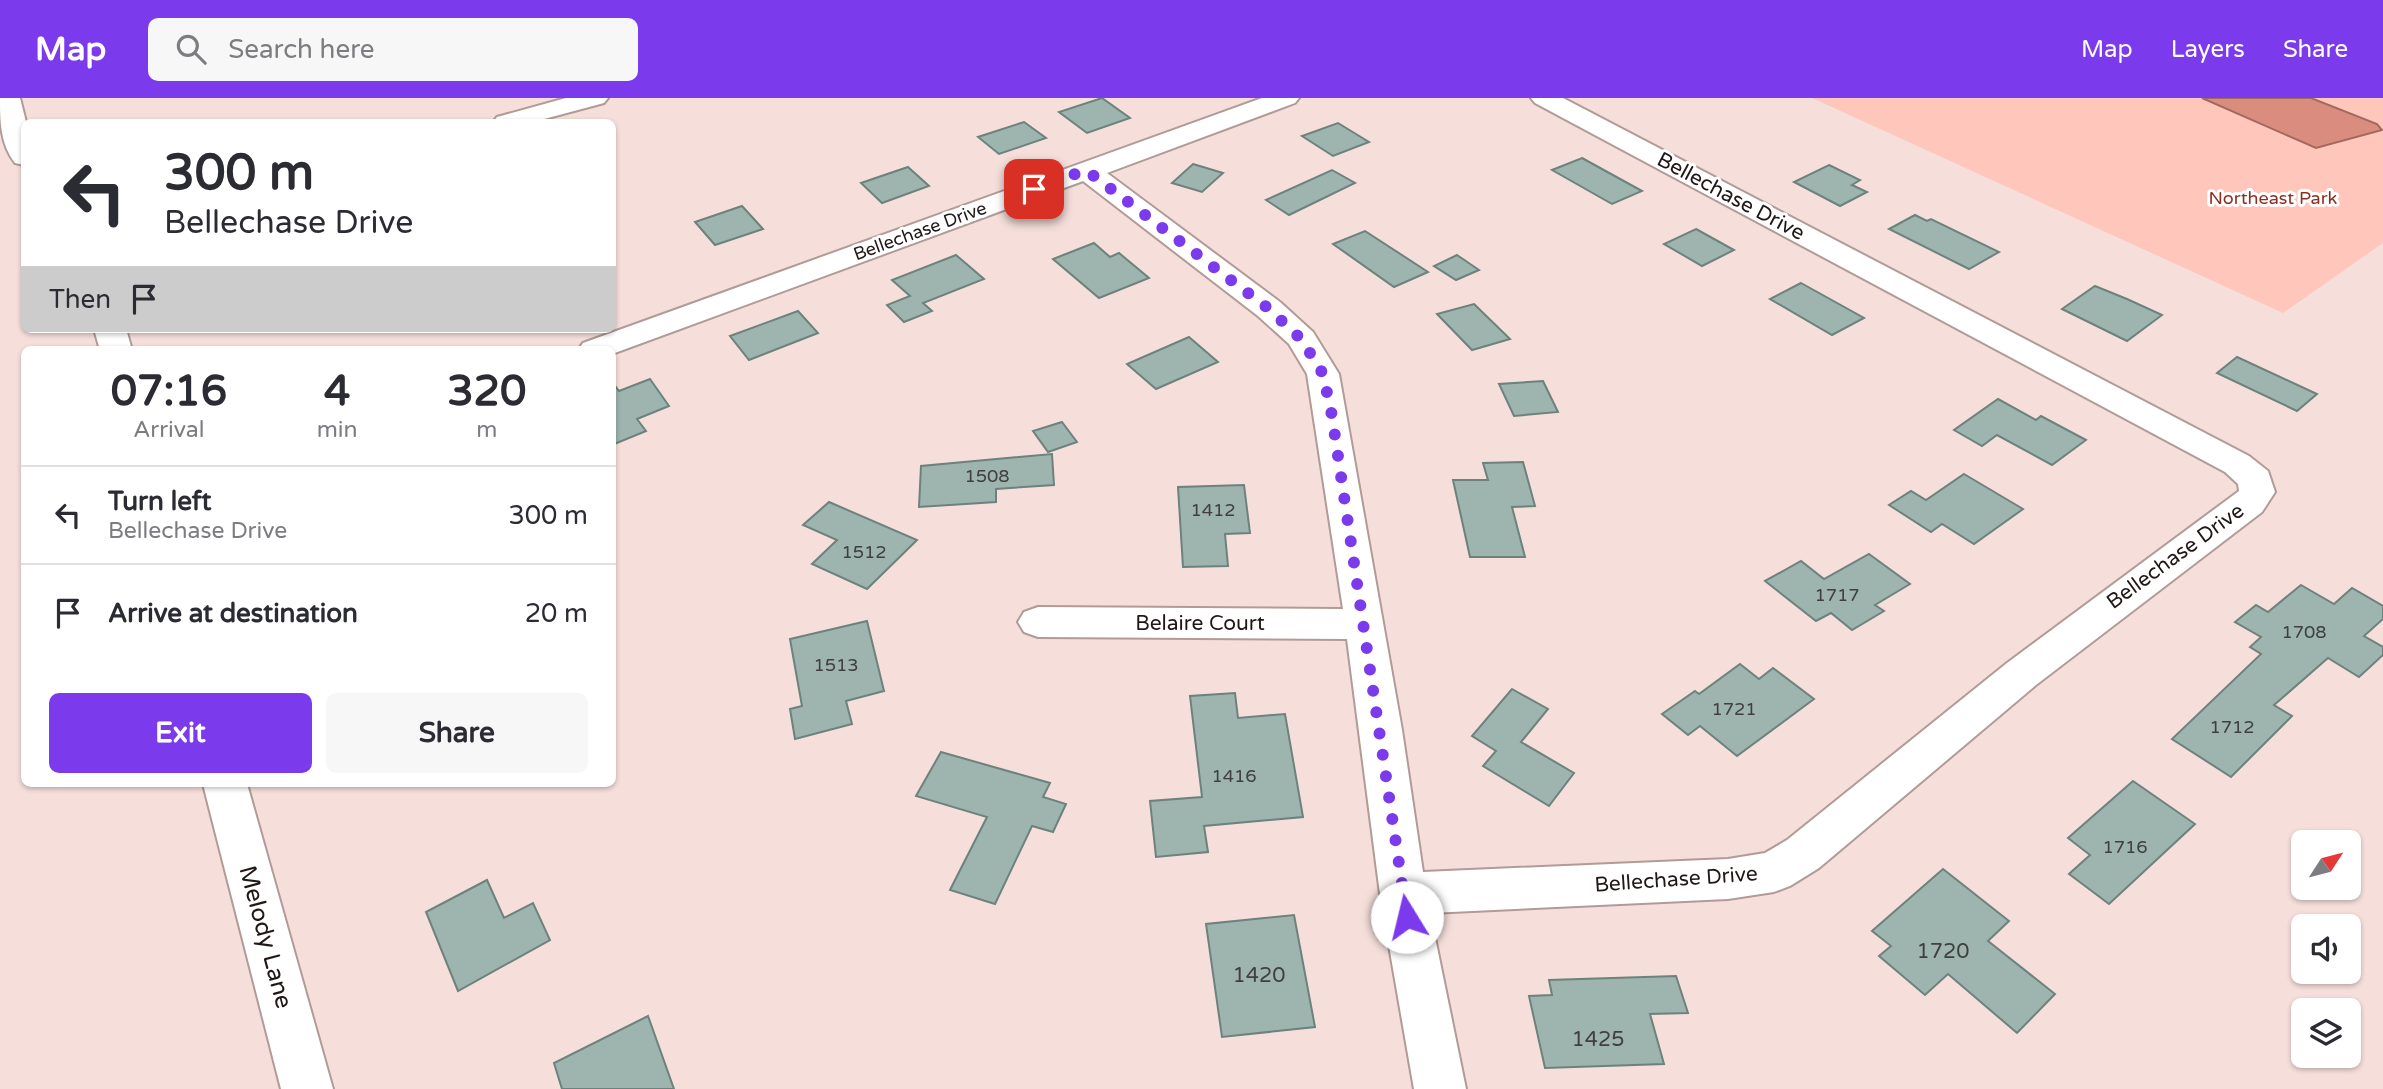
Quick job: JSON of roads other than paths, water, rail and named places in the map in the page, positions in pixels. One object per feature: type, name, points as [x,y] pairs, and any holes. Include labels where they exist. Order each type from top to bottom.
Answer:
[{"type":"street","points":[[7,98],[21,153]]},
{"type":"street","points":[[517,119],[595,98]]},
{"type":"street","name":"Bellechase Drive","points":[[605,346],[1286,98]]},
{"type":"street","name":"Bellechase Drive","points":[[1403,894],[1728,879],[1774,872],[1803,854],[2122,593],[2249,503],[2258,492],[2255,480],[2237,464],[1544,98]]},
{"type":"street","points":[[1086,170],[1269,309],[1302,340],[1323,374],[1332,416],[1381,730],[1403,894],[1440,1089]]},
{"type":"street","name":"Belaire Court","points":[[1038,622],[1363,624]]},
{"type":"street","name":"Melody Lane","points":[[226,787],[307,1089]]},
{"type":"park label","name":"Northeast Park","points":[[2273,198]]}]
